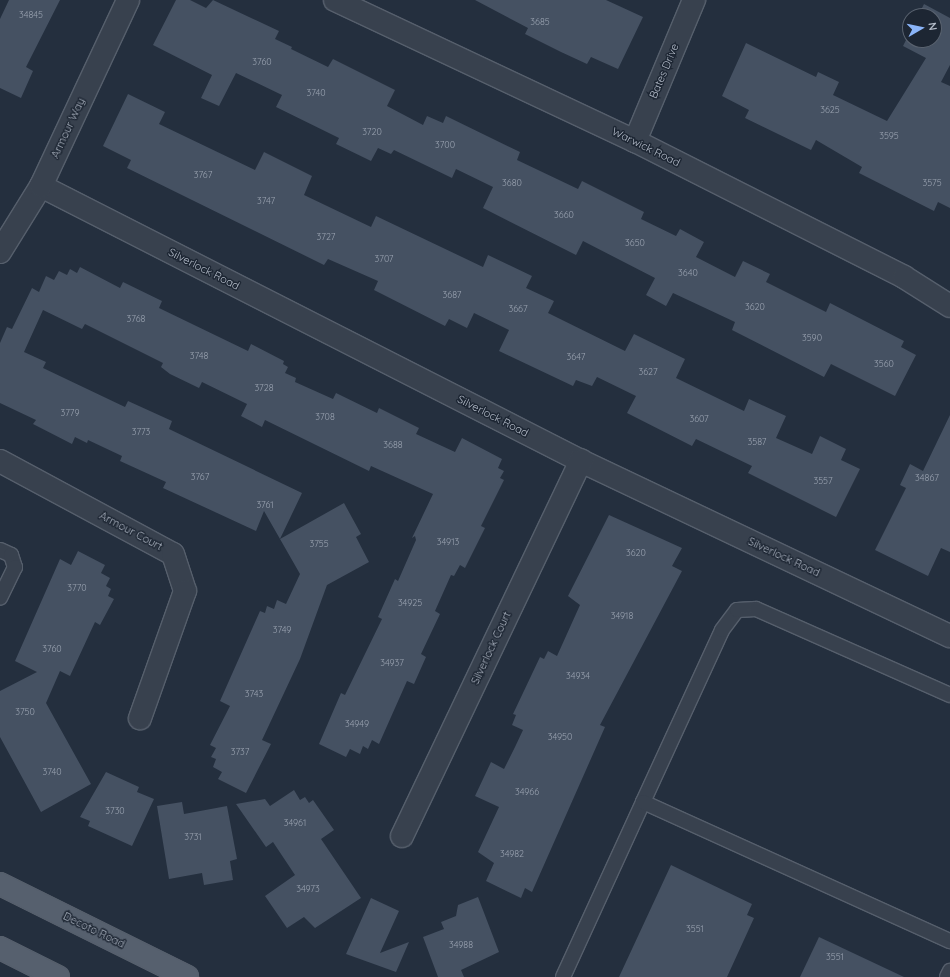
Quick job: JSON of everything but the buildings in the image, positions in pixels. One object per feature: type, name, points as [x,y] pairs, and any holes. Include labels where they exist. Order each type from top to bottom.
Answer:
[{"type":"main road","name":"Decoto Road","points":[[0,884],[187,977]]},
{"type":"main road","points":[[0,948],[58,977]]},
{"type":"street","name":"Armour Way","points":[[0,252],[41,186],[128,0]]},
{"type":"street","name":"Warwick Road","points":[[335,0],[635,141],[904,277],[950,306]]},
{"type":"street","name":"Bates Drive","points":[[635,141],[694,0]]},
{"type":"street","name":"Silverlock Road","points":[[41,186],[581,460],[950,636]]},
{"type":"street","name":"Silverlock Court","points":[[402,836],[581,460]]},
{"type":"street","name":"Armour Court","points":[[0,461],[173,554],[185,591],[140,718]]},
{"type":"lane","points":[[0,550],[11,555],[15,567],[0,598]]},
{"type":"lane","points":[[564,977],[722,630],[738,610],[756,609],[950,695]]},
{"type":"lane","points":[[643,802],[950,941]]},
{"type":"lane","points":[[947,977],[950,971]]}]
